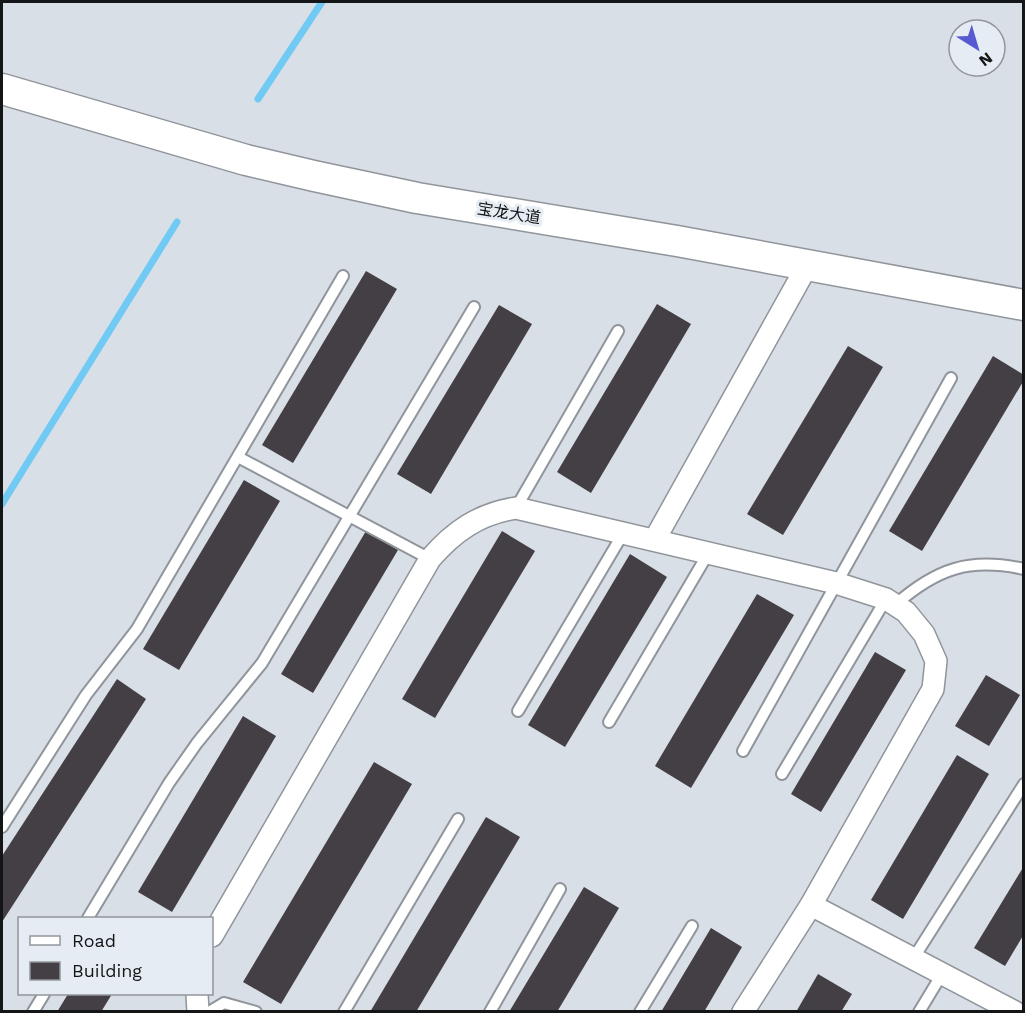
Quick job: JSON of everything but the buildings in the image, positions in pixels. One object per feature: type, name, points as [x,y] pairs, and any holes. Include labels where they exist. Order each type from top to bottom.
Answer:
[{"type":"street","name":"宝龙大道","points":[[2,89],[246,160],[417,198],[1023,305]]},
{"type":"street","points":[[655,539],[807,266]]},
{"type":"street","points":[[213,934],[430,559],[448,538],[468,524],[496,511],[516,508],[836,583],[890,602],[906,612],[924,634],[936,661],[933,689],[811,905],[743,1011]]},
{"type":"street","points":[[811,905],[1015,1011]]},
{"type":"street","points":[[197,995],[198,1011]]},
{"type":"lane","points":[[2,827],[86,695],[137,629],[343,276]]},
{"type":"lane","points":[[89,917],[169,783],[262,663],[474,308]]},
{"type":"lane","points":[[516,508],[618,331]]},
{"type":"lane","points":[[743,751],[951,378]]},
{"type":"lane","points":[[238,457],[430,559]]},
{"type":"lane","points":[[518,711],[624,532]]},
{"type":"lane","points":[[609,722],[709,552]]},
{"type":"lane","points":[[782,774],[890,602],[934,575],[964,566],[994,563],[1023,569]]},
{"type":"lane","points":[[913,958],[1023,784]]},
{"type":"lane","points":[[344,1011],[458,819]]},
{"type":"lane","points":[[490,1011],[560,889]]},
{"type":"lane","points":[[640,1011],[692,926]]},
{"type":"lane","points":[[919,1011],[942,974]]},
{"type":"lane","points":[[33,1011],[43,995]]},
{"type":"lane","points":[[209,1011],[224,1003],[256,1011]]},
{"type":"waterway","points":[[258,99],[322,2]]},
{"type":"waterway","points":[[2,504],[177,222]]}]
